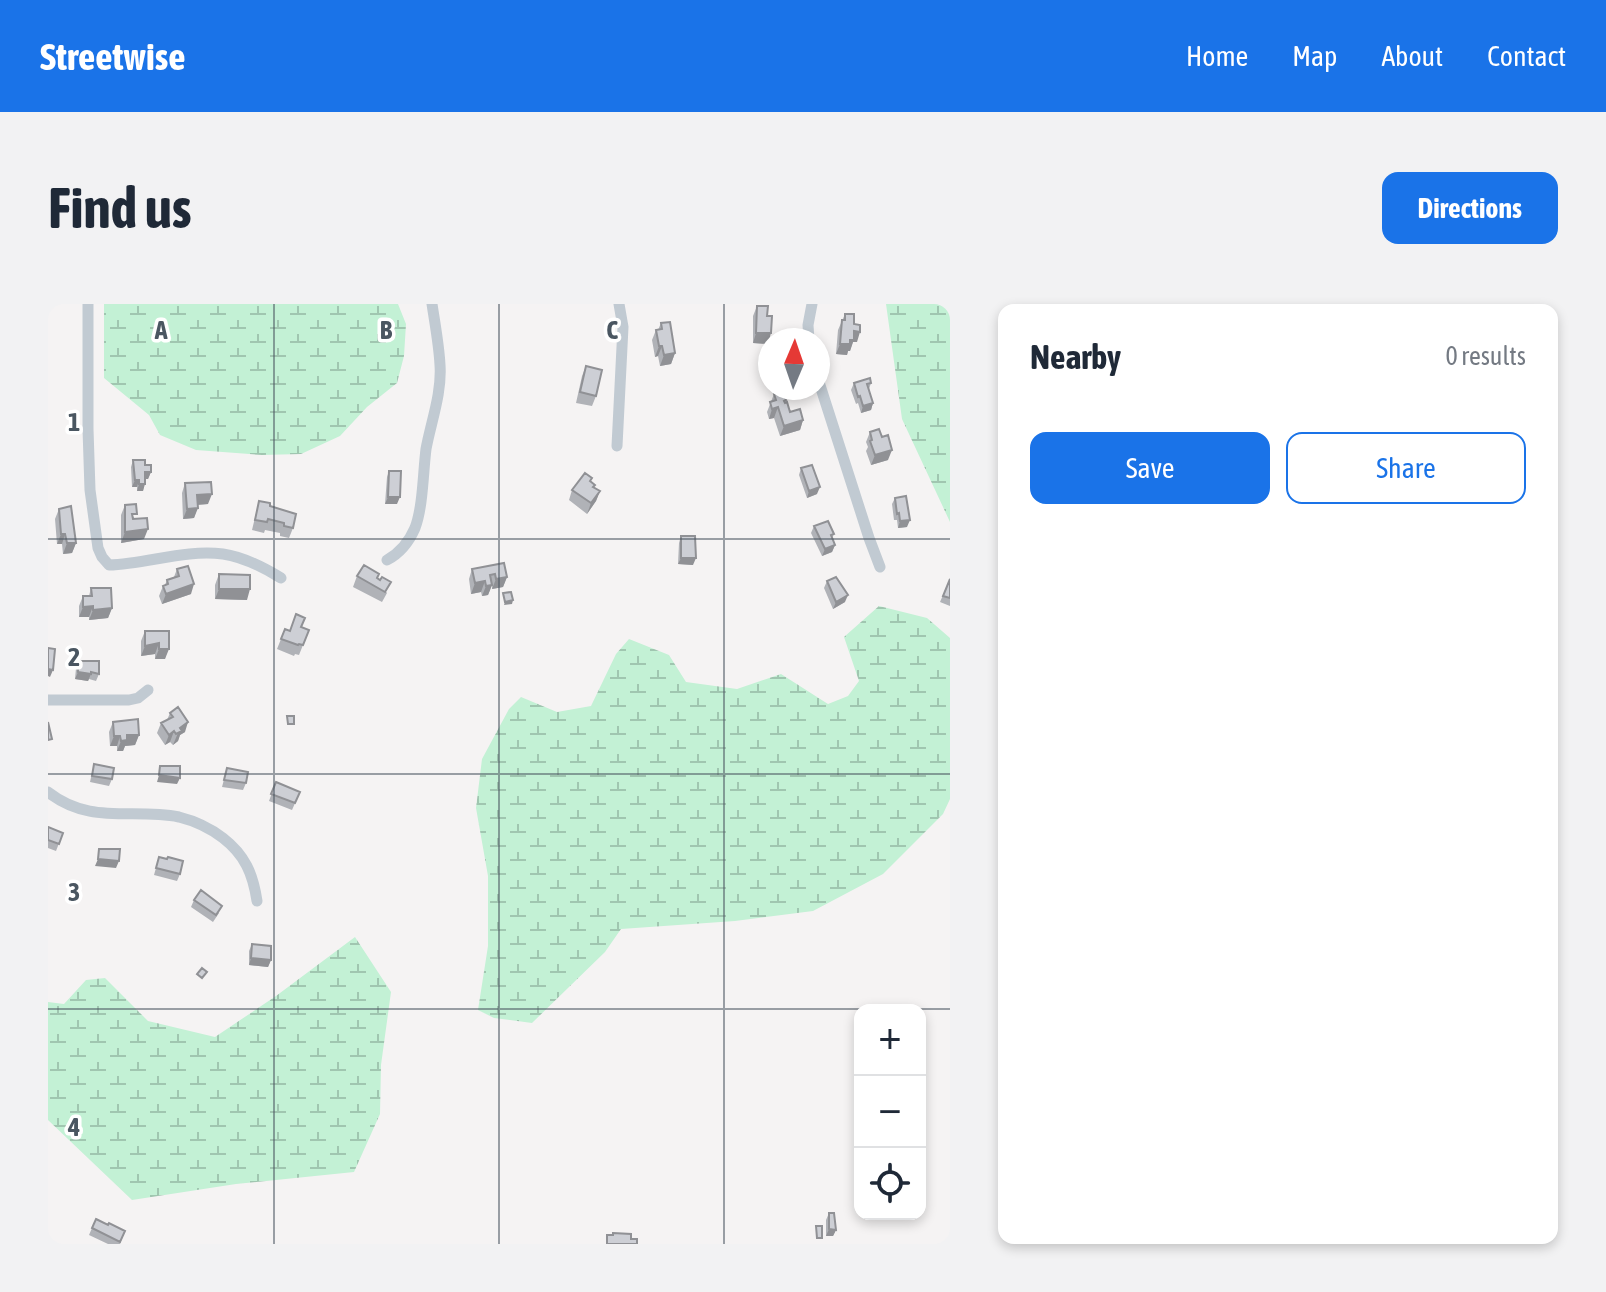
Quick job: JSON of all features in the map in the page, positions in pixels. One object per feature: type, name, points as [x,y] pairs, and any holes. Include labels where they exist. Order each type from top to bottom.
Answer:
[{"type":"street","points":[[88,304],[90,490],[102,557],[109,565],[222,554],[254,563],[281,578]]},
{"type":"street","points":[[387,560],[406,544],[416,526],[419,510],[427,445],[439,390],[440,366],[432,304]]},
{"type":"street","points":[[617,446],[623,327],[619,304]]},
{"type":"street","points":[[808,328],[812,304]]},
{"type":"street","points":[[825,400],[880,567]]},
{"type":"street","points":[[48,700],[129,700],[138,698],[148,690]]},
{"type":"street","points":[[48,792],[86,812],[176,817],[211,829],[245,860],[252,874],[257,901]]},
{"type":"green space","points":[[104,304],[398,304],[406,324],[404,356],[397,383],[367,407],[340,436],[301,454],[262,455],[196,450],[160,435],[149,415],[104,378]]},
{"type":"green space","points":[[886,304],[950,304],[950,522],[902,419]]},
{"type":"green space","points":[[879,606],[927,618],[950,638],[950,799],[943,814],[883,874],[813,911],[735,921],[621,929],[605,952],[532,1023],[494,1018],[478,1010],[488,946],[488,876],[476,808],[482,759],[509,709],[521,697],[557,712],[591,706],[616,654],[629,639],[669,655],[686,682],[737,689],[781,674],[828,704],[848,696],[859,681],[844,637]]},
{"type":"green space","points":[[355,937],[391,992],[381,1065],[380,1114],[354,1172],[236,1184],[132,1200],[48,1120],[48,1002],[64,1004],[86,980],[105,978],[148,1021],[215,1037]]},
{"type":"building","points":[[757,306],[768,306],[767,316],[772,316],[771,328],[758,328],[756,333]]},
{"type":"building","points":[[845,314],[854,314],[854,324],[860,325],[860,332],[854,331],[854,340],[850,340],[850,344],[840,344],[842,320],[845,320]]},
{"type":"building","points":[[670,322],[675,353],[664,355],[656,330],[662,329],[661,323]]},
{"type":"building","points":[[586,366],[602,370],[596,396],[580,392]]},
{"type":"building","points":[[870,378],[871,383],[867,384],[873,403],[863,406],[854,383]]},
{"type":"building","points":[[786,400],[790,412],[800,409],[803,420],[784,426],[778,407],[772,409],[770,402]]},
{"type":"building","points":[[879,429],[882,437],[888,435],[892,450],[875,455],[870,432]]},
{"type":"building","points":[[133,460],[145,460],[145,465],[151,465],[151,472],[145,472],[145,484],[135,480]]},
{"type":"building","points":[[812,465],[820,487],[809,491],[801,468]]},
{"type":"building","points":[[389,471],[401,471],[400,497],[388,497]]},
{"type":"building","points":[[585,473],[592,478],[593,487],[600,491],[591,503],[572,490]]},
{"type":"building","points":[[211,482],[212,494],[197,495],[198,508],[187,509],[185,483]]},
{"type":"building","points":[[906,496],[910,520],[900,521],[895,498]]},
{"type":"building","points":[[259,501],[296,514],[293,528],[268,519],[267,522],[255,520]]},
{"type":"building","points":[[136,504],[137,514],[132,514],[133,519],[147,518],[148,529],[125,532],[125,505]]},
{"type":"building","points":[[71,506],[76,543],[67,543],[65,534],[61,534],[59,509]]},
{"type":"building","points":[[828,521],[835,545],[825,549],[814,526]]},
{"type":"building","points":[[681,536],[695,536],[696,558],[681,558]]},
{"type":"building","points":[[504,563],[507,577],[496,579],[495,574],[490,575],[492,585],[486,586],[485,581],[475,583],[472,569]]},
{"type":"building","points":[[364,565],[379,574],[377,578],[380,580],[382,577],[391,582],[385,592],[357,576]]},
{"type":"building","points":[[188,566],[194,584],[166,594],[163,586],[168,584],[167,580],[179,576],[177,569]]},
{"type":"building","points":[[219,574],[250,575],[250,589],[219,589]]},
{"type":"building","points":[[836,577],[848,595],[836,602],[827,581]]},
{"type":"building","points":[[950,579],[950,598],[943,596]]},
{"type":"building","points":[[91,588],[111,588],[112,608],[93,610],[93,606],[83,607],[83,596],[92,596]]},
{"type":"building","points":[[511,592],[513,600],[505,602],[503,593]]},
{"type":"building","points":[[296,614],[305,618],[301,627],[309,630],[303,645],[281,639],[285,629],[290,631]]},
{"type":"building","points":[[145,631],[169,631],[169,649],[159,649],[159,643],[145,646]]},
{"type":"building","points":[[48,648],[55,649],[53,670],[48,669]]},
{"type":"building","points":[[78,661],[99,661],[99,674],[78,672]]},
{"type":"building","points":[[178,707],[188,722],[180,728],[182,731],[169,735],[161,723],[173,717],[170,713]]},
{"type":"building","points":[[287,716],[294,716],[294,724],[288,724]]},
{"type":"building","points":[[138,719],[139,735],[127,735],[127,740],[121,741],[120,736],[114,736],[113,722]]},
{"type":"building","points":[[94,764],[114,768],[112,779],[92,776]]},
{"type":"building","points":[[160,766],[180,766],[180,778],[159,775]]},
{"type":"building","points":[[227,768],[248,772],[246,783],[224,780]]},
{"type":"building","points":[[276,782],[300,792],[295,803],[271,794]]},
{"type":"building","points":[[48,827],[63,833],[59,844],[48,840]]},
{"type":"building","points":[[99,849],[120,849],[119,861],[98,859]]},
{"type":"building","points":[[159,857],[183,861],[180,874],[156,868]]},
{"type":"building","points":[[201,890],[222,906],[216,915],[194,900]]},
{"type":"building","points":[[252,944],[271,946],[271,960],[251,958]]},
{"type":"building","points":[[202,968],[207,972],[202,978],[197,974]]},
{"type":"building","points":[[829,1213],[834,1213],[836,1230],[829,1229]]},
{"type":"building","points":[[96,1219],[125,1231],[120,1242],[92,1228]]},
{"type":"building","points":[[816,1226],[822,1226],[822,1238],[817,1238]]},
{"type":"building","points":[[631,1234],[631,1239],[637,1239],[637,1244],[607,1244],[607,1235]]}]
